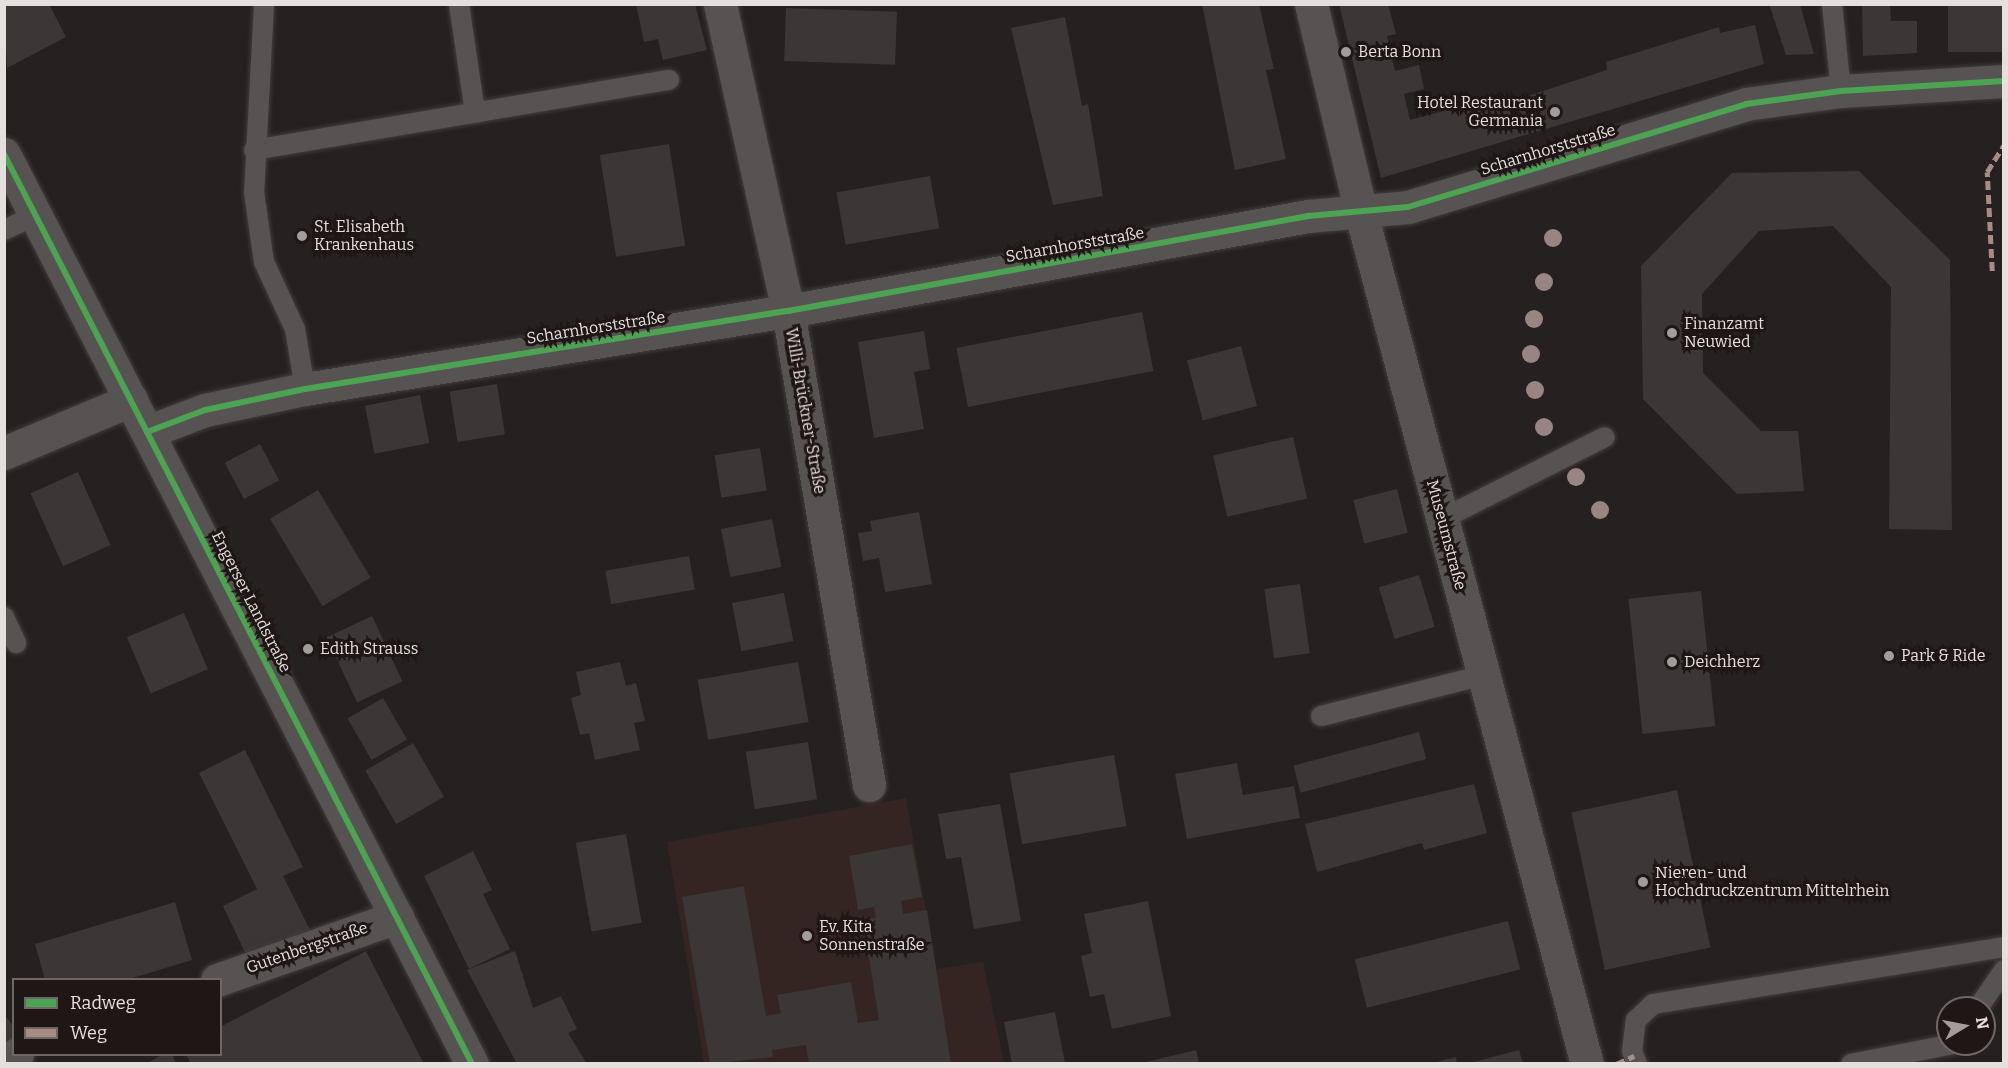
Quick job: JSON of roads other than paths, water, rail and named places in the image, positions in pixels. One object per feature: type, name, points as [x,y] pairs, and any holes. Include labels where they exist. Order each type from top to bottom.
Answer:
[{"type":"street","name":"Willi-Brückner-Straße","points":[[720,4],[788,311],[869,785]]},
{"type":"street","name":"Museumstraße","points":[[1311,4],[1361,213],[1587,1064]]},
{"type":"street","name":"Scharnhorststraße","points":[[147,432],[205,410],[305,389],[788,311],[1308,216],[1408,207],[1746,104],[1841,90],[2004,81]]},
{"type":"street","name":"Engerser Landstraße","points":[[6,162],[36,215],[472,1064]]},
{"type":"street","points":[[4,453],[131,400]]},
{"type":"street","name":"Gutenbergstraße","points":[[222,978],[397,916]]},
{"type":"lane","points":[[264,4],[254,150],[254,192],[264,262],[291,315],[305,389]]},
{"type":"lane","points":[[459,4],[476,114]]},
{"type":"lane","points":[[1832,4],[1841,90]]},
{"type":"lane","points":[[254,150],[669,80]]},
{"type":"lane","points":[[4,230],[36,215]]},
{"type":"lane","points":[[1442,519],[1605,437]]},
{"type":"lane","points":[[4,617],[16,643]]},
{"type":"lane","points":[[1322,716],[1484,675]]},
{"type":"lane","points":[[1637,1064],[1632,1050],[1636,1020],[1653,1004],[2004,947]]},
{"type":"lane","points":[[1986,996],[2004,970]]},
{"type":"lane","points":[[1851,1064],[1936,1047]]},
{"type":"place","name":"Berta Bonn","points":[[1346,52]]},
{"type":"place","name":"Hotel Restaurant Germania","points":[[1555,112]]},
{"type":"place","name":"St. Elisabeth Krankenhaus","points":[[302,236]]},
{"type":"place","name":"Finanzamt Neuwied","points":[[1672,333]]},
{"type":"place","name":"Edith Strauss","points":[[308,649]]},
{"type":"place","name":"Park & Ride","points":[[1889,656]]},
{"type":"place","name":"Deichherz","points":[[1672,662]]},
{"type":"place","name":"Nieren- und Hochdruckzentrum Mittelrhein","points":[[1643,882]]},
{"type":"place","name":"Ev. Kita Sonnenstraße","points":[[807,936]]}]
